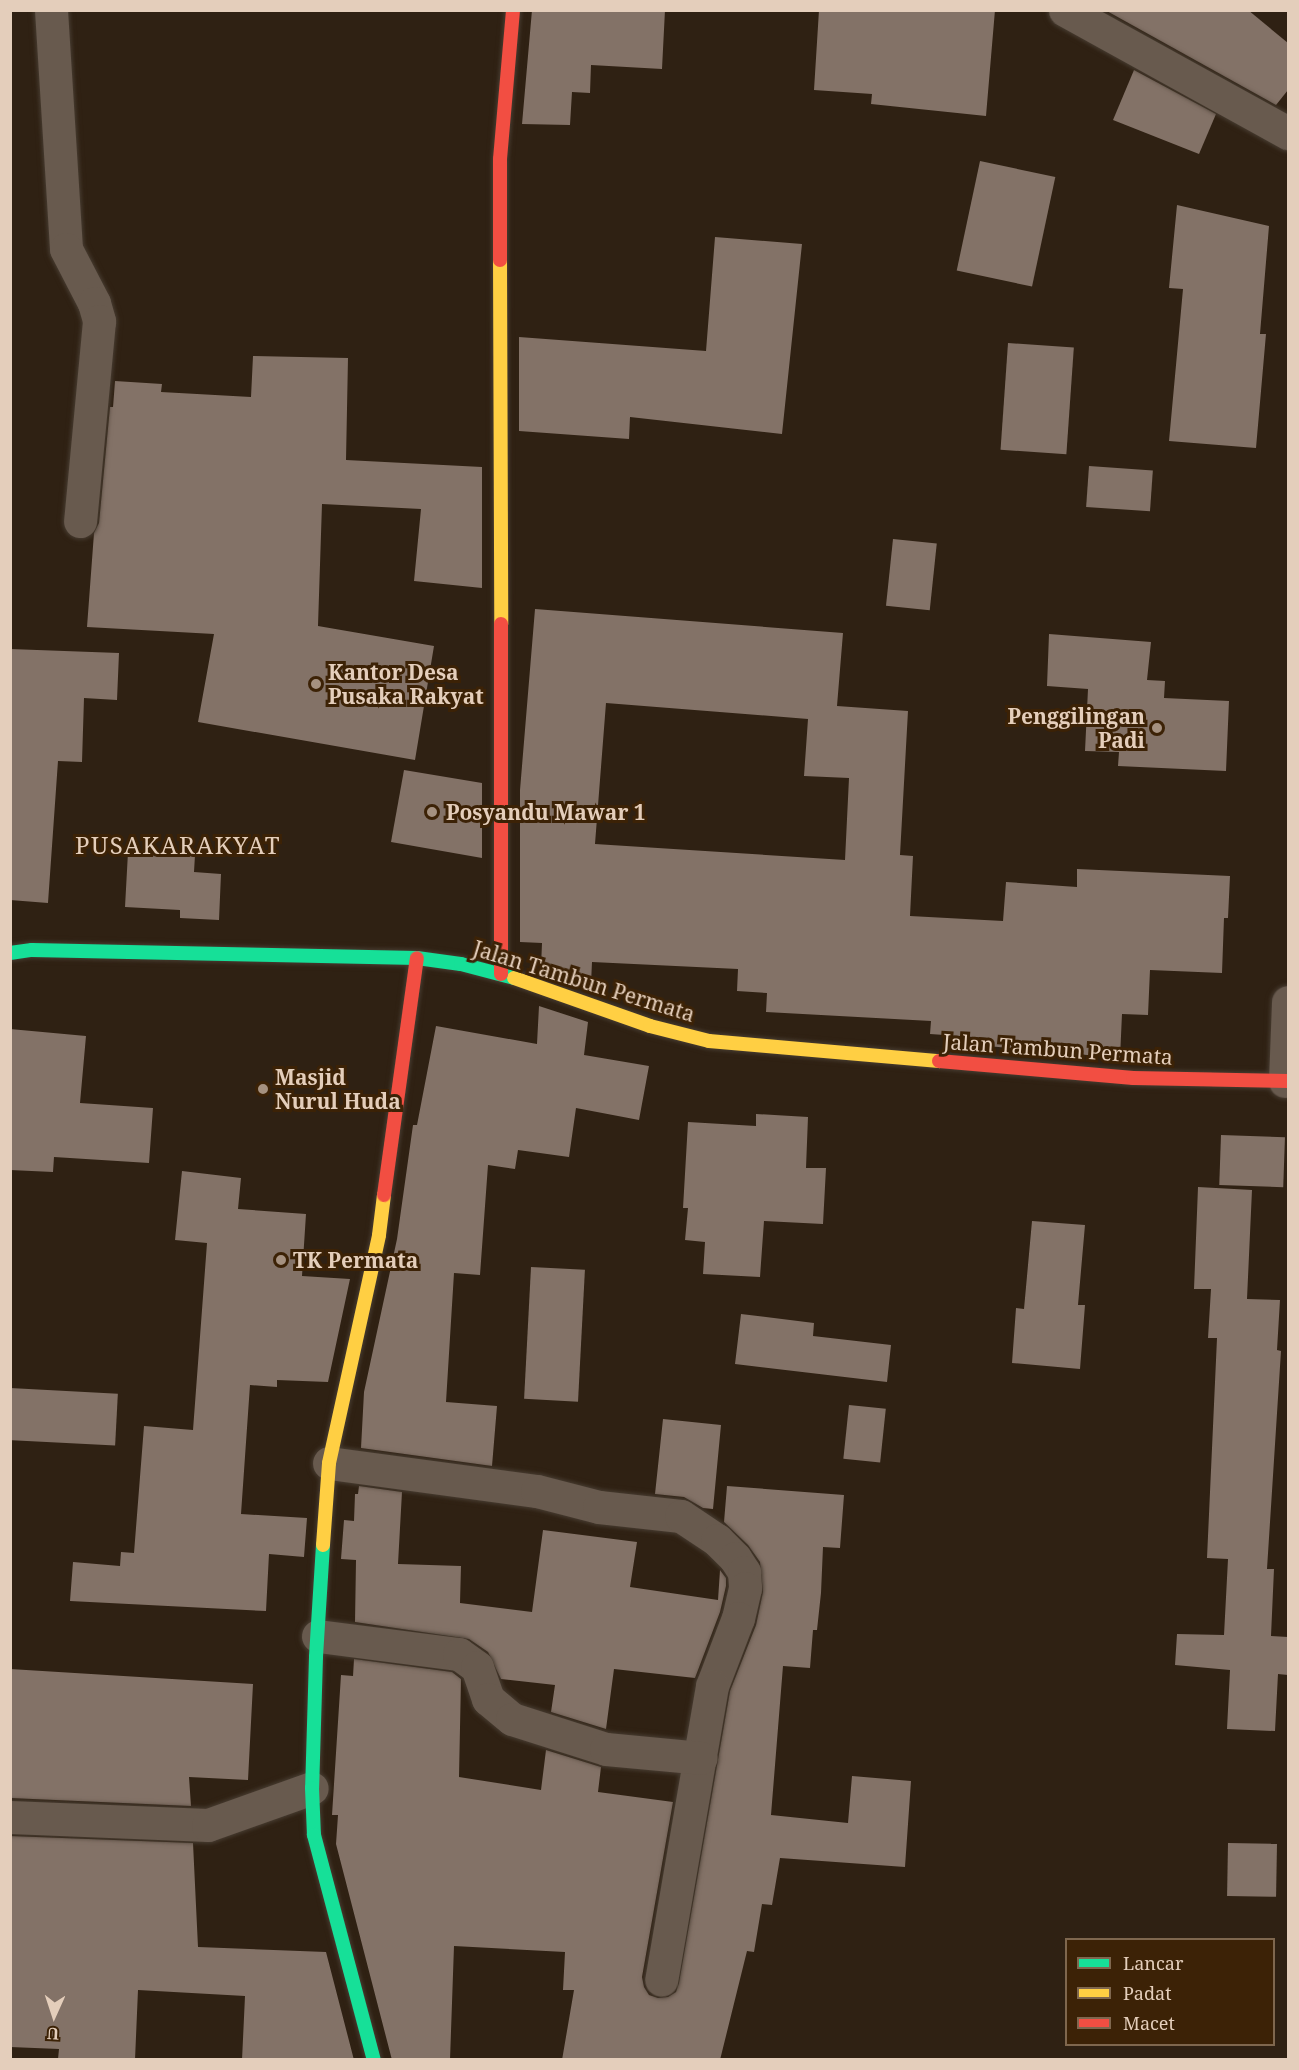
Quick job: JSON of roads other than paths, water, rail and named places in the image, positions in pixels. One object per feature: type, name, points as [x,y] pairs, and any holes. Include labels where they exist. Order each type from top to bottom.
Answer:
[{"type":"street","points":[[51,10],[66,249],[94,303],[99,321],[80,521]]},
{"type":"street","points":[[501,974],[500,159],[513,10]]},
{"type":"street","points":[[1065,10],[1288,133]]},
{"type":"street","name":"Jalan Tambun Permata","points":[[10,953],[32,950],[417,958],[461,964],[501,974],[650,1026],[709,1041],[1133,1078],[1287,1081]]},
{"type":"street","points":[[374,2060],[314,1835],[312,1788],[318,1636],[329,1463],[379,1235],[417,958]]},
{"type":"street","points":[[1287,1081],[1288,1002]]},
{"type":"street","points":[[329,1463],[537,1491],[599,1507],[681,1516],[717,1540],[744,1572],[745,1588],[738,1618],[712,1686],[662,1980]]},
{"type":"street","points":[[318,1636],[459,1653],[477,1667],[488,1699],[512,1719],[606,1749],[701,1758]]},
{"type":"street","points":[[10,1817],[207,1825],[312,1788]]},
{"type":"place","name":"Kantor Desa Pusaka Rakyat","points":[[316,684]]},
{"type":"place","name":"Penggilingan Padi","points":[[1157,728]]},
{"type":"place","name":"Posyandu Mawar 1","points":[[432,812]]},
{"type":"place","name":"Masjid Nurul Huda","points":[[263,1089]]},
{"type":"place","name":"TK Permata","points":[[281,1260]]},
{"type":"district","name":"PUSAKARAKYAT","points":[[178,845]]}]
